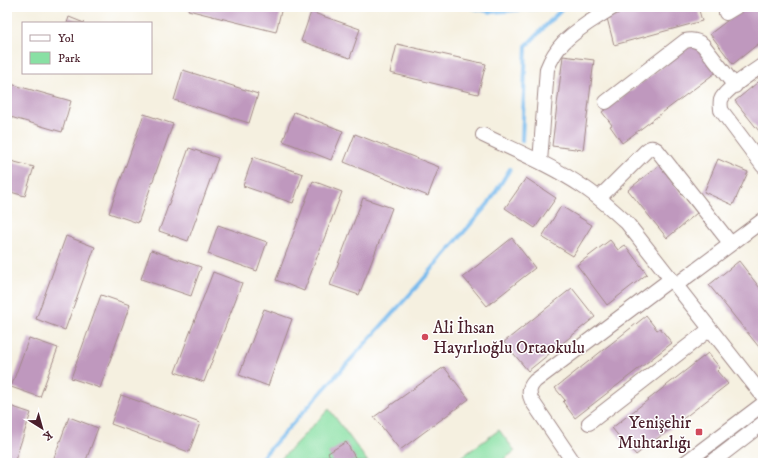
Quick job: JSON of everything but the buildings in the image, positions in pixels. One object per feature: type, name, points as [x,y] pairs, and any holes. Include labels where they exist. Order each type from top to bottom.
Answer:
[{"type":"street","points":[[540,162],[547,69],[550,62],[560,46],[576,30],[614,7]]},
{"type":"street","points":[[606,102],[685,41],[690,40],[703,44],[735,86]]},
{"type":"street","points":[[763,65],[723,96],[720,105],[721,110],[763,166]]},
{"type":"street","points":[[483,135],[540,162],[582,186],[609,206],[627,223],[763,396]]},
{"type":"street","points":[[599,198],[648,149],[654,148],[731,244]]},
{"type":"street","points":[[574,463],[532,401],[529,393],[532,384],[763,220]]},
{"type":"street","points":[[589,423],[710,329]]},
{"type":"street","points":[[685,463],[763,404]]},
{"type":"street","points":[[711,463],[763,423]]},
{"type":"green space","points":[[329,409],[368,462],[277,463]]},
{"type":"green space","points":[[499,430],[515,451],[499,463],[455,462]]},
{"type":"waterway","points":[[470,7],[492,12],[554,7]]},
{"type":"waterway","points":[[522,141],[526,46],[564,7]]},
{"type":"waterway","points":[[257,463],[421,282],[488,204],[510,169]]},
{"type":"place","name":"Ali İhsan Hayırlıoğlu Ortaokulu","points":[[425,337]]},
{"type":"place","name":"Yenişehir Muhtarlığı","points":[[699,432]]}]
